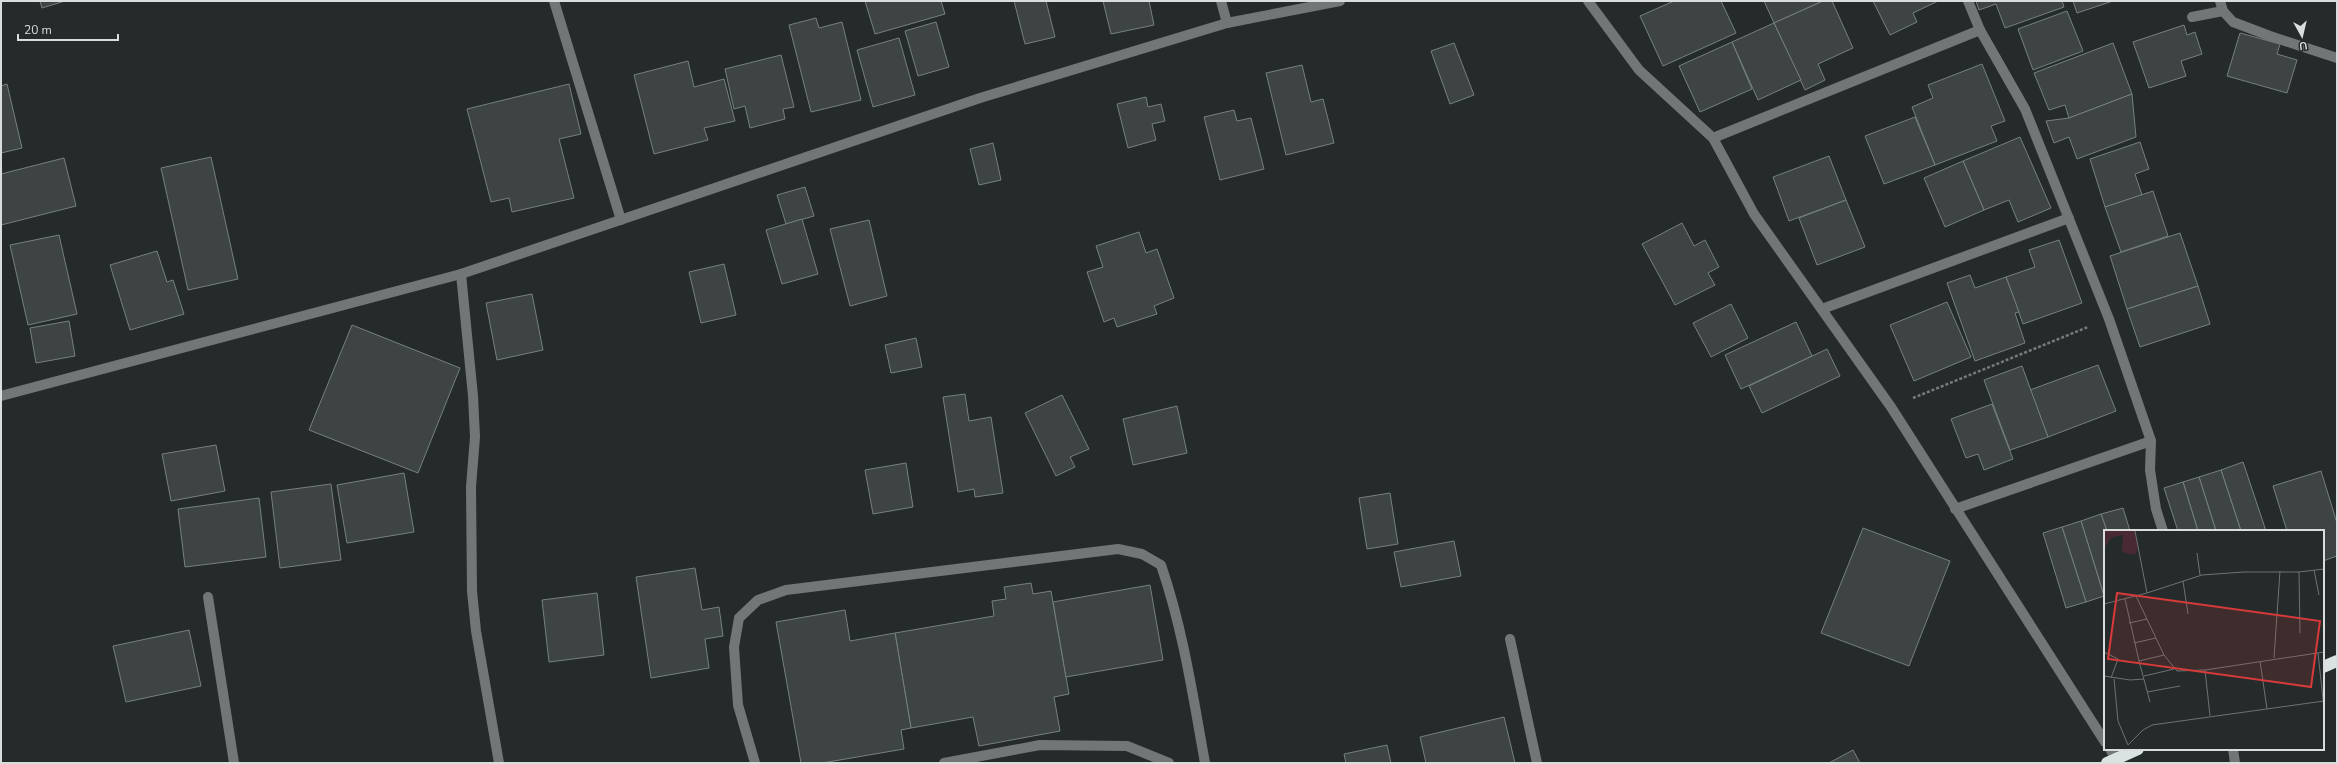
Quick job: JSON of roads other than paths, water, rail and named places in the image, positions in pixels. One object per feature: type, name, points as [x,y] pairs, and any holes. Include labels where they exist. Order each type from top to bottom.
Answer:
[{"type":"highway","points":[[2324,666],[2337,660]]},
{"type":"highway","points":[[2111,757],[2135,750]]},
{"type":"street","points":[[554,1],[622,220]]},
{"type":"street","points":[[1221,1],[1227,23]]},
{"type":"street","points":[[1,396],[461,274],[980,98],[1227,23],[1340,1]]},
{"type":"street","points":[[1588,1],[1639,70],[1713,138],[1754,214],[1891,407],[2104,740]]},
{"type":"street","points":[[1968,1],[1980,30],[2025,109],[2109,319],[2151,441],[2152,478],[2156,509],[2163,530]]},
{"type":"street","points":[[2220,1],[2223,11],[2233,22],[2337,58]]},
{"type":"street","points":[[2192,17],[2223,11]]},
{"type":"street","points":[[1713,138],[1980,30]]},
{"type":"street","points":[[1822,309],[2069,218]]},
{"type":"street","points":[[461,274],[473,396],[475,437],[471,487],[472,591],[476,631],[499,763]]},
{"type":"street","points":[[1955,509],[2151,441]]},
{"type":"street","points":[[755,763],[738,705],[734,647],[739,618],[758,600],[786,590],[1118,549],[1142,554],[1161,565],[1173,602],[1185,654],[1204,763]]},
{"type":"street","points":[[208,597],[234,763]]},
{"type":"street","points":[[1510,639],[1537,763]]},
{"type":"street","points":[[944,763],[1040,745],[1127,746],[1169,763]]},
{"type":"street","points":[[2233,750],[2235,763]]}]
